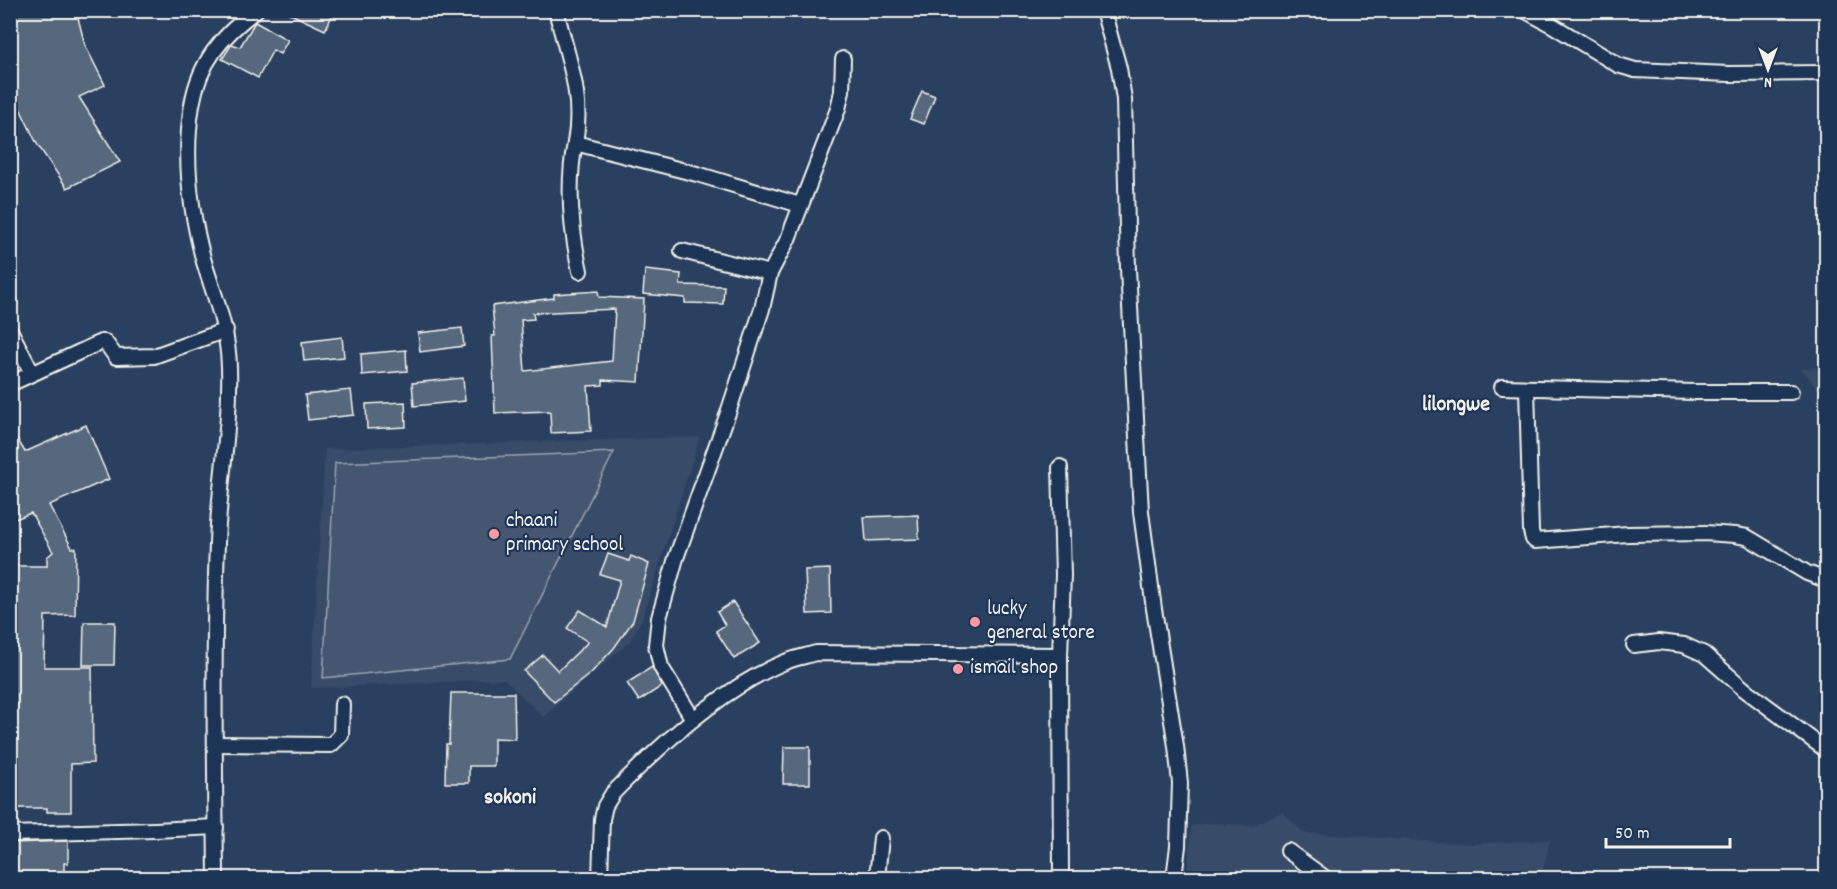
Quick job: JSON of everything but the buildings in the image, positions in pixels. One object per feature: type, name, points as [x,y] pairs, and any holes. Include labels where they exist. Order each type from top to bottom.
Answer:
[{"type":"street","points":[[216,879],[217,541],[229,368],[226,330],[204,260],[188,189],[188,150],[192,104],[201,73],[220,40],[256,10]]},
{"type":"street","points":[[556,10],[579,99],[579,123],[572,170],[573,235],[580,271]]},
{"type":"street","points":[[1103,10],[1119,68],[1124,99],[1128,269],[1140,512],[1180,783],[1178,846],[1174,879]]},
{"type":"street","points":[[1524,10],[1618,65],[1635,69],[1729,74],[1827,73]]},
{"type":"street","points":[[1552,25],[1556,10]]},
{"type":"street","points":[[693,718],[661,667],[656,645],[659,618],[676,558],[762,309],[770,273],[788,239],[838,109],[843,83],[843,59]]},
{"type":"street","points":[[575,143],[697,174],[800,205]]},
{"type":"street","points":[[682,251],[770,273]]},
{"type":"street","points":[[10,330],[32,373]]},
{"type":"street","points":[[10,384],[101,342],[105,342],[117,357],[154,357],[226,330]]},
{"type":"street","points":[[1502,387],[1684,392],[1791,392]]},
{"type":"street","points":[[1527,388],[1531,531],[1535,541],[1628,534],[1728,534],[1747,537],[1807,573],[1827,580]]},
{"type":"street","points":[[1060,467],[1063,575],[1060,655],[1061,879]]},
{"type":"street","points":[[1634,645],[1659,642],[1684,645],[1704,654],[1744,689],[1827,750]]},
{"type":"street","points":[[600,879],[602,819],[605,806],[625,780],[693,718],[758,675],[816,652],[1060,655]]},
{"type":"street","points":[[215,744],[331,746],[340,735],[342,704]]},
{"type":"street","points":[[10,834],[143,831],[216,826]]},
{"type":"street","points":[[877,879],[881,838]]},
{"type":"street","points":[[1288,851],[1325,879]]},
{"type":"shaded area","points":[[1801,368],[1826,369],[1826,416],[1823,396]]},
{"type":"shaded area","name":"chaani primary school","points":[[700,437],[642,619],[630,641],[543,717],[504,679],[311,688],[325,449]]},
{"type":"shaded area","points":[[614,452],[510,659],[323,678],[335,463]]},
{"type":"shaded area","points":[[1282,812],[1304,833],[1471,844],[1550,840],[1541,878],[1187,878],[1191,826],[1211,823],[1252,826]]},
{"type":"place","name":"chaani primary school","points":[[494,534]]},
{"type":"place","name":"lucky general store","points":[[975,622]]},
{"type":"place","name":"ismail shop","points":[[958,669]]},
{"type":"district","name":"lilongwe","points":[[1456,405]]},
{"type":"district","name":"sokoni","points":[[510,798]]}]
